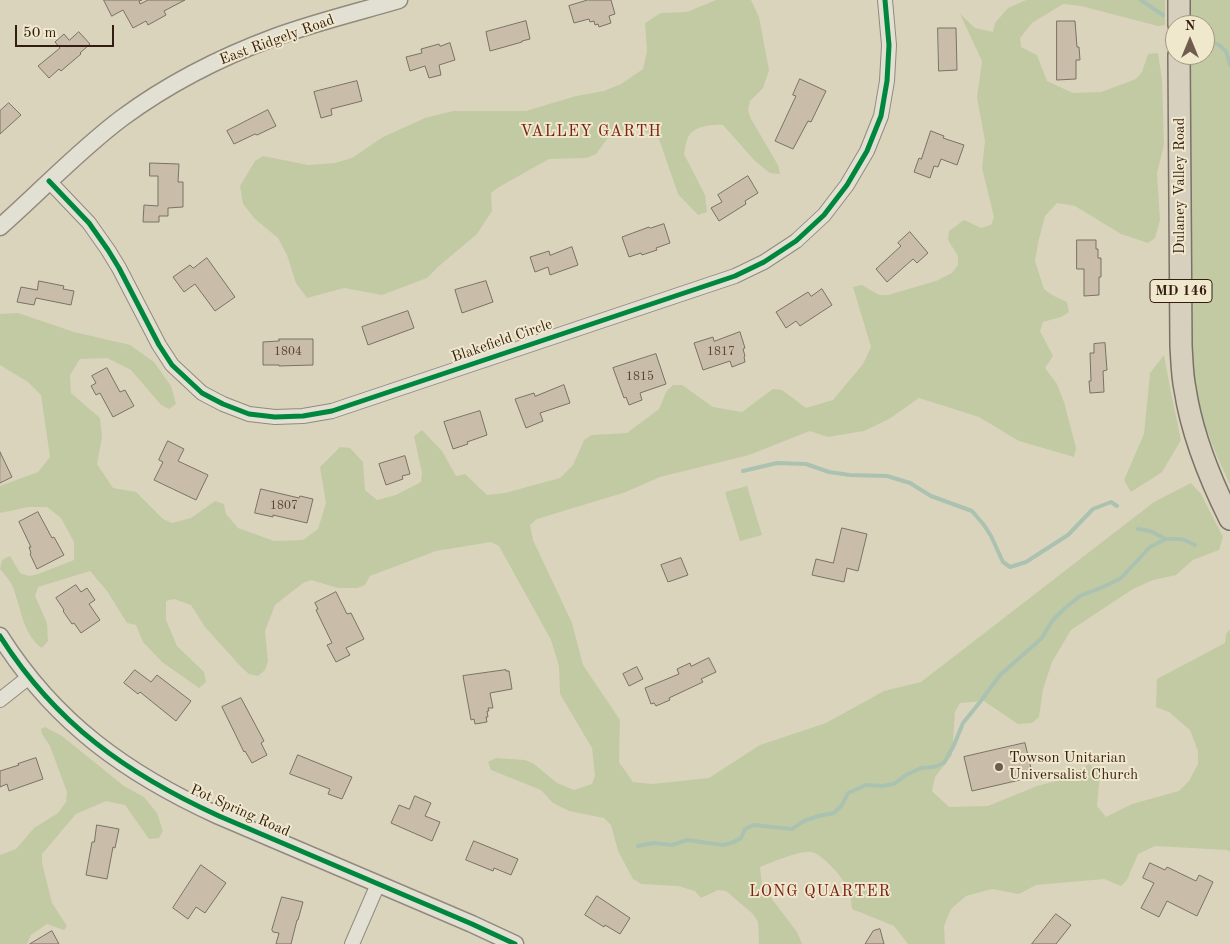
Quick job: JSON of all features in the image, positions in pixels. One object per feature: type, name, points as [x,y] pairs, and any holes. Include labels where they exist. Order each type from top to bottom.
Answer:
[{"type":"main road","points":[[1179,0],[1179,15]]},
{"type":"main road","name":"Dulaney Valley Road","points":[[1179,65],[1181,346],[1184,387],[1192,424],[1203,459],[1230,519]]},
{"type":"street","name":"East Ridgely Road","points":[[0,227],[92,143],[157,94],[203,68],[276,37],[399,0]]},
{"type":"street","name":"Blakefield Circle","points":[[49,181],[88,223],[108,250],[158,345],[172,365],[202,394],[252,414],[275,417],[303,416],[332,411],[735,276],[764,262],[796,241],[824,215],[847,185],[867,151],[881,116],[887,81],[888,54],[884,0]]},
{"type":"street","name":"Pot Spring Road","points":[[0,636],[29,677],[80,730],[119,762],[162,788],[185,801],[515,944]]},
{"type":"street","points":[[0,700],[29,677]]},
{"type":"street","points":[[352,944],[378,884]]},
{"type":"green space","points":[[716,0],[751,0],[759,17],[769,70],[763,88],[750,101],[748,110],[751,119],[778,165],[780,174],[770,173],[755,161],[723,125],[709,125],[694,130],[688,137],[684,154],[705,195],[707,212],[698,215],[678,194],[659,139],[642,130],[623,130],[607,139],[596,154],[587,158],[549,159],[491,193],[492,211],[477,234],[427,278],[382,295],[344,288],[307,298],[296,283],[287,255],[278,238],[255,219],[243,204],[240,186],[255,161],[263,156],[308,165],[335,163],[352,158],[383,137],[425,118],[453,111],[526,111],[576,96],[604,91],[621,84],[643,69],[647,51],[645,23],[661,13],[687,12]]},
{"type":"green space","points":[[1026,0],[1165,0],[1165,25],[1158,26],[1081,6],[1063,4],[1032,23],[1020,38],[1021,47],[1037,55],[1047,81],[1073,93],[1101,92],[1136,79],[1142,72],[1148,54],[1158,53],[1162,80],[1164,145],[1157,173],[1160,220],[1155,238],[1148,243],[1121,234],[1075,206],[1057,203],[1045,216],[1038,243],[1035,261],[1044,289],[1067,302],[1069,312],[1061,317],[1043,322],[1040,331],[1053,356],[1045,368],[1057,384],[1064,402],[1076,448],[1074,457],[1019,441],[979,417],[919,398],[889,419],[864,431],[828,437],[810,431],[749,455],[660,477],[626,492],[537,519],[530,525],[533,540],[572,623],[583,665],[620,720],[619,762],[633,782],[652,784],[709,778],[760,745],[826,723],[884,691],[921,682],[1154,502],[1191,483],[1201,494],[1223,537],[1219,550],[1193,560],[1176,575],[1153,580],[1133,589],[1071,630],[1052,662],[1043,689],[1039,717],[1032,723],[1018,724],[984,701],[960,703],[955,712],[952,755],[935,777],[932,791],[949,807],[988,806],[1037,786],[1064,779],[1089,764],[1100,774],[1097,806],[1106,817],[1132,804],[1179,791],[1189,781],[1198,764],[1198,751],[1190,730],[1169,712],[1156,707],[1157,679],[1225,643],[1226,634],[1230,629],[1230,852],[1227,850],[1155,846],[1138,854],[1127,880],[1121,886],[1104,879],[1036,885],[1019,894],[992,889],[966,896],[951,909],[944,926],[945,944],[908,944],[894,926],[852,909],[849,890],[833,868],[816,854],[811,852],[800,853],[760,867],[762,886],[797,932],[802,944],[759,944],[758,922],[753,914],[726,891],[718,890],[701,898],[695,891],[678,886],[641,884],[633,879],[618,851],[611,825],[604,818],[569,811],[553,803],[541,790],[491,770],[488,762],[496,758],[525,760],[534,764],[557,783],[574,790],[592,784],[595,776],[592,748],[560,694],[559,666],[551,640],[499,546],[491,542],[436,551],[370,576],[365,585],[357,588],[338,588],[311,580],[303,583],[275,605],[265,631],[268,661],[265,670],[258,676],[249,674],[242,668],[205,627],[191,605],[174,599],[166,601],[166,620],[177,646],[204,672],[206,682],[199,688],[162,662],[143,642],[136,625],[127,623],[107,591],[90,571],[38,587],[35,596],[47,623],[48,641],[42,648],[30,635],[12,585],[0,569],[2,560],[10,556],[20,573],[29,576],[38,574],[74,560],[74,542],[61,518],[47,507],[29,507],[0,513],[0,486],[38,472],[50,457],[41,395],[28,382],[0,365],[0,314],[18,313],[74,332],[130,345],[154,362],[171,386],[176,404],[169,409],[161,405],[131,370],[107,358],[80,359],[70,375],[71,393],[100,418],[102,437],[97,464],[113,488],[136,492],[163,519],[172,523],[191,518],[215,501],[224,504],[226,514],[238,528],[274,541],[303,540],[318,529],[326,503],[320,467],[340,447],[350,448],[363,462],[365,490],[377,500],[396,495],[421,482],[422,473],[414,436],[422,430],[442,451],[456,476],[465,474],[487,495],[505,493],[560,478],[573,465],[584,440],[592,435],[627,433],[659,409],[666,392],[673,385],[682,385],[713,407],[742,412],[773,389],[782,390],[806,408],[833,400],[863,364],[871,347],[853,287],[862,285],[879,295],[888,295],[936,281],[952,273],[958,265],[958,256],[948,240],[949,231],[964,220],[981,228],[991,225],[994,217],[982,168],[985,141],[977,97],[982,61],[960,14],[975,28],[993,32],[995,23],[1008,8]]},
{"type":"green space","points":[[1188,0],[1230,0],[1230,485],[1203,420],[1193,386],[1190,346],[1188,65],[1215,65],[1215,15],[1188,15]]},
{"type":"green space","points":[[1164,355],[1181,440],[1162,472],[1131,492],[1124,480],[1144,434],[1150,373]]},
{"type":"green space","points":[[747,486],[762,535],[740,541],[725,492]]},
{"type":"green space","points":[[45,727],[62,736],[124,786],[144,797],[157,813],[163,831],[159,838],[149,839],[125,805],[106,801],[76,814],[42,854],[42,863],[52,903],[67,926],[64,930],[47,924],[31,935],[27,944],[0,944],[0,855],[16,849],[34,828],[58,813],[66,802],[67,792],[50,746],[42,734],[41,729]]},
{"type":"building","points":[[104,0],[142,0],[139,1],[140,4],[148,0],[185,0],[164,11],[166,15],[148,25],[146,21],[133,28],[123,10],[112,16]]},
{"type":"building","points":[[588,0],[611,0],[615,14],[609,16],[611,23],[599,27],[598,24],[595,25],[594,21],[590,22],[589,19],[574,23],[569,6]]},
{"type":"building","points":[[526,21],[530,39],[490,51],[486,32]]},
{"type":"building","points":[[1057,21],[1075,21],[1080,60],[1076,60],[1076,79],[1057,80]]},
{"type":"building","points":[[938,28],[956,28],[957,70],[939,71]]},
{"type":"building","points":[[79,32],[90,44],[61,71],[59,69],[49,78],[38,66],[60,48],[55,42],[64,34],[69,40]]},
{"type":"building","points":[[450,43],[455,60],[439,65],[441,75],[429,78],[425,66],[410,71],[406,57],[422,53],[421,49]]},
{"type":"building","points":[[800,79],[826,91],[811,122],[808,121],[793,149],[775,141],[796,96],[793,95]]},
{"type":"building","points":[[357,81],[362,101],[331,109],[332,115],[321,118],[314,92]]},
{"type":"building","points":[[9,103],[21,115],[0,134],[0,111]]},
{"type":"building","points":[[268,110],[276,126],[234,144],[227,131]]},
{"type":"building","points":[[931,131],[944,136],[943,138],[964,145],[957,165],[941,159],[938,167],[934,166],[930,178],[914,172]]},
{"type":"building","points":[[150,163],[179,164],[178,182],[183,182],[183,207],[168,208],[168,216],[159,216],[159,222],[143,222],[144,205],[158,206],[158,176],[150,176]]},
{"type":"building","points":[[748,176],[758,193],[745,201],[746,204],[719,221],[711,208],[722,202],[718,195]]},
{"type":"building","points":[[664,224],[670,243],[656,248],[657,250],[629,257],[622,237],[649,227]]},
{"type":"building","points":[[910,232],[928,253],[917,263],[913,259],[887,282],[876,269],[901,246],[898,243]]},
{"type":"building","points":[[1077,240],[1096,240],[1098,258],[1101,258],[1099,295],[1084,296],[1084,269],[1077,269]]},
{"type":"building","points":[[572,247],[578,265],[550,275],[548,267],[535,272],[530,257],[549,251],[550,255]]},
{"type":"building","points":[[207,258],[235,297],[215,311],[195,284],[184,292],[173,277],[190,265],[193,268]]},
{"type":"building","points":[[39,281],[64,286],[63,289],[74,291],[71,305],[36,298],[34,305],[17,302],[21,287],[37,290]]},
{"type":"building","points":[[486,281],[493,302],[462,313],[455,290]]},
{"type":"building","points":[[822,289],[832,305],[800,326],[796,321],[786,328],[776,312],[808,292],[811,296]]},
{"type":"building","points":[[408,311],[414,328],[368,345],[362,327]]},
{"type":"building","points":[[740,332],[745,348],[743,349],[745,362],[732,367],[730,361],[703,370],[694,343],[713,337],[714,341]]},
{"type":"building","points":[[279,339],[313,339],[313,365],[263,365],[263,342],[279,341]]},
{"type":"building","points":[[1105,343],[1107,370],[1103,371],[1104,392],[1090,393],[1090,353],[1094,353],[1094,344]]},
{"type":"building","points":[[656,354],[666,384],[640,393],[642,400],[629,405],[626,397],[624,398],[613,368]]},
{"type":"building","points":[[107,368],[120,392],[125,390],[134,406],[113,417],[100,393],[96,395],[91,386],[96,383],[92,376]]},
{"type":"building","points":[[564,385],[570,403],[540,413],[543,421],[526,428],[515,399],[534,393],[535,396]]},
{"type":"building","points":[[480,411],[487,435],[453,449],[444,422]]},
{"type":"building","points":[[168,441],[184,449],[178,461],[208,475],[196,500],[154,480],[163,462],[159,460]]},
{"type":"building","points":[[0,452],[12,477],[0,483]]},
{"type":"building","points":[[405,456],[410,474],[402,476],[403,479],[386,485],[379,464]]},
{"type":"building","points":[[261,489],[299,498],[300,496],[313,499],[307,523],[255,513]]},
{"type":"building","points":[[38,512],[64,555],[37,569],[30,554],[29,547],[31,547],[19,522]]},
{"type":"building","points":[[842,528],[867,534],[858,571],[847,568],[844,582],[812,575],[816,559],[833,563]]},
{"type":"building","points":[[681,558],[688,575],[668,582],[661,565]]},
{"type":"building","points":[[76,585],[81,592],[87,588],[95,600],[89,604],[100,620],[81,633],[74,623],[72,624],[56,598]]},
{"type":"building","points":[[336,592],[347,614],[351,613],[364,639],[346,648],[350,655],[336,662],[327,645],[332,643],[316,610],[318,609],[315,603]]},
{"type":"building","points":[[709,658],[716,672],[701,679],[703,682],[669,698],[670,700],[656,706],[654,703],[651,704],[645,688],[679,674],[677,669],[690,663],[691,666]]},
{"type":"building","points":[[637,667],[643,679],[629,686],[623,674]]},
{"type":"building","points":[[135,670],[151,682],[157,675],[191,701],[176,721],[140,692],[138,694],[124,683]]},
{"type":"building","points":[[509,671],[512,689],[490,693],[493,708],[488,708],[487,722],[475,724],[474,719],[471,720],[463,676]]},
{"type":"building","points":[[241,698],[264,741],[261,743],[267,755],[252,763],[244,752],[222,707]]},
{"type":"building","name":"Towson Unitarian Universalist Church","points":[[1025,743],[1033,777],[972,791],[964,757]]},
{"type":"building","points":[[298,755],[352,777],[342,799],[328,794],[330,789],[290,774]]},
{"type":"building","points":[[36,758],[43,779],[9,791],[7,784],[0,787],[0,771]]},
{"type":"building","points":[[415,796],[431,803],[425,816],[440,822],[432,841],[391,823],[399,805],[409,809]]},
{"type":"building","points":[[97,825],[119,829],[115,848],[113,847],[107,879],[86,875]]},
{"type":"building","points":[[474,841],[518,859],[511,875],[494,868],[493,871],[466,860]]},
{"type":"building","points":[[1150,863],[1165,870],[1167,867],[1196,881],[1199,875],[1213,882],[1197,916],[1167,901],[1159,917],[1141,908],[1154,883],[1143,878]]},
{"type":"building","points":[[201,865],[226,883],[205,913],[196,907],[188,919],[173,908]]},
{"type":"building","points":[[597,896],[630,918],[620,934],[585,915]]},
{"type":"building","points":[[282,897],[303,902],[291,944],[276,944],[279,933],[272,930]]},
{"type":"building","points":[[1056,914],[1071,925],[1056,944],[1032,944]]},
{"type":"building","points":[[880,929],[884,944],[865,944],[873,931]]},
{"type":"building","points":[[52,931],[59,944],[30,944]]},
{"type":"waterway","points":[[1141,0],[1163,15]]},
{"type":"waterway","points":[[1215,43],[1226,51],[1230,65]]},
{"type":"waterway","points":[[743,471],[777,463],[806,464],[829,472],[850,475],[887,476],[910,483],[931,496],[972,511],[991,536],[1003,562],[1010,567],[1026,562],[1068,535],[1093,509],[1111,502],[1117,506]]},
{"type":"waterway","points":[[1138,529],[1150,531],[1166,539]]},
{"type":"waterway","points":[[638,846],[654,843],[672,845],[687,840],[723,845],[741,838],[745,829],[754,825],[792,829],[804,821],[834,813],[842,805],[848,793],[866,785],[882,786],[894,784],[906,775],[921,768],[934,767],[944,763],[963,723],[1000,675],[1042,638],[1052,621],[1064,609],[1080,596],[1121,578],[1150,547],[1166,539],[1182,539],[1195,545]]},
{"type":"cycle path","points":[[49,181],[89,223],[108,250],[159,345],[172,365],[202,393],[249,414],[275,417],[303,416],[332,411],[735,276],[764,262],[796,241],[824,215],[847,185],[867,151],[881,116],[887,81],[889,45],[885,0]]},
{"type":"cycle path","points":[[0,636],[21,667],[44,695],[69,720],[124,764],[154,782],[185,800],[219,816],[515,944]]},
{"type":"place","name":"Towson Unitarian Universalist Church","points":[[999,767]]},
{"type":"district","name":"VALLEY GARTH","points":[[591,132]]},
{"type":"district","name":"LONG QUARTER","points":[[820,892]]}]
